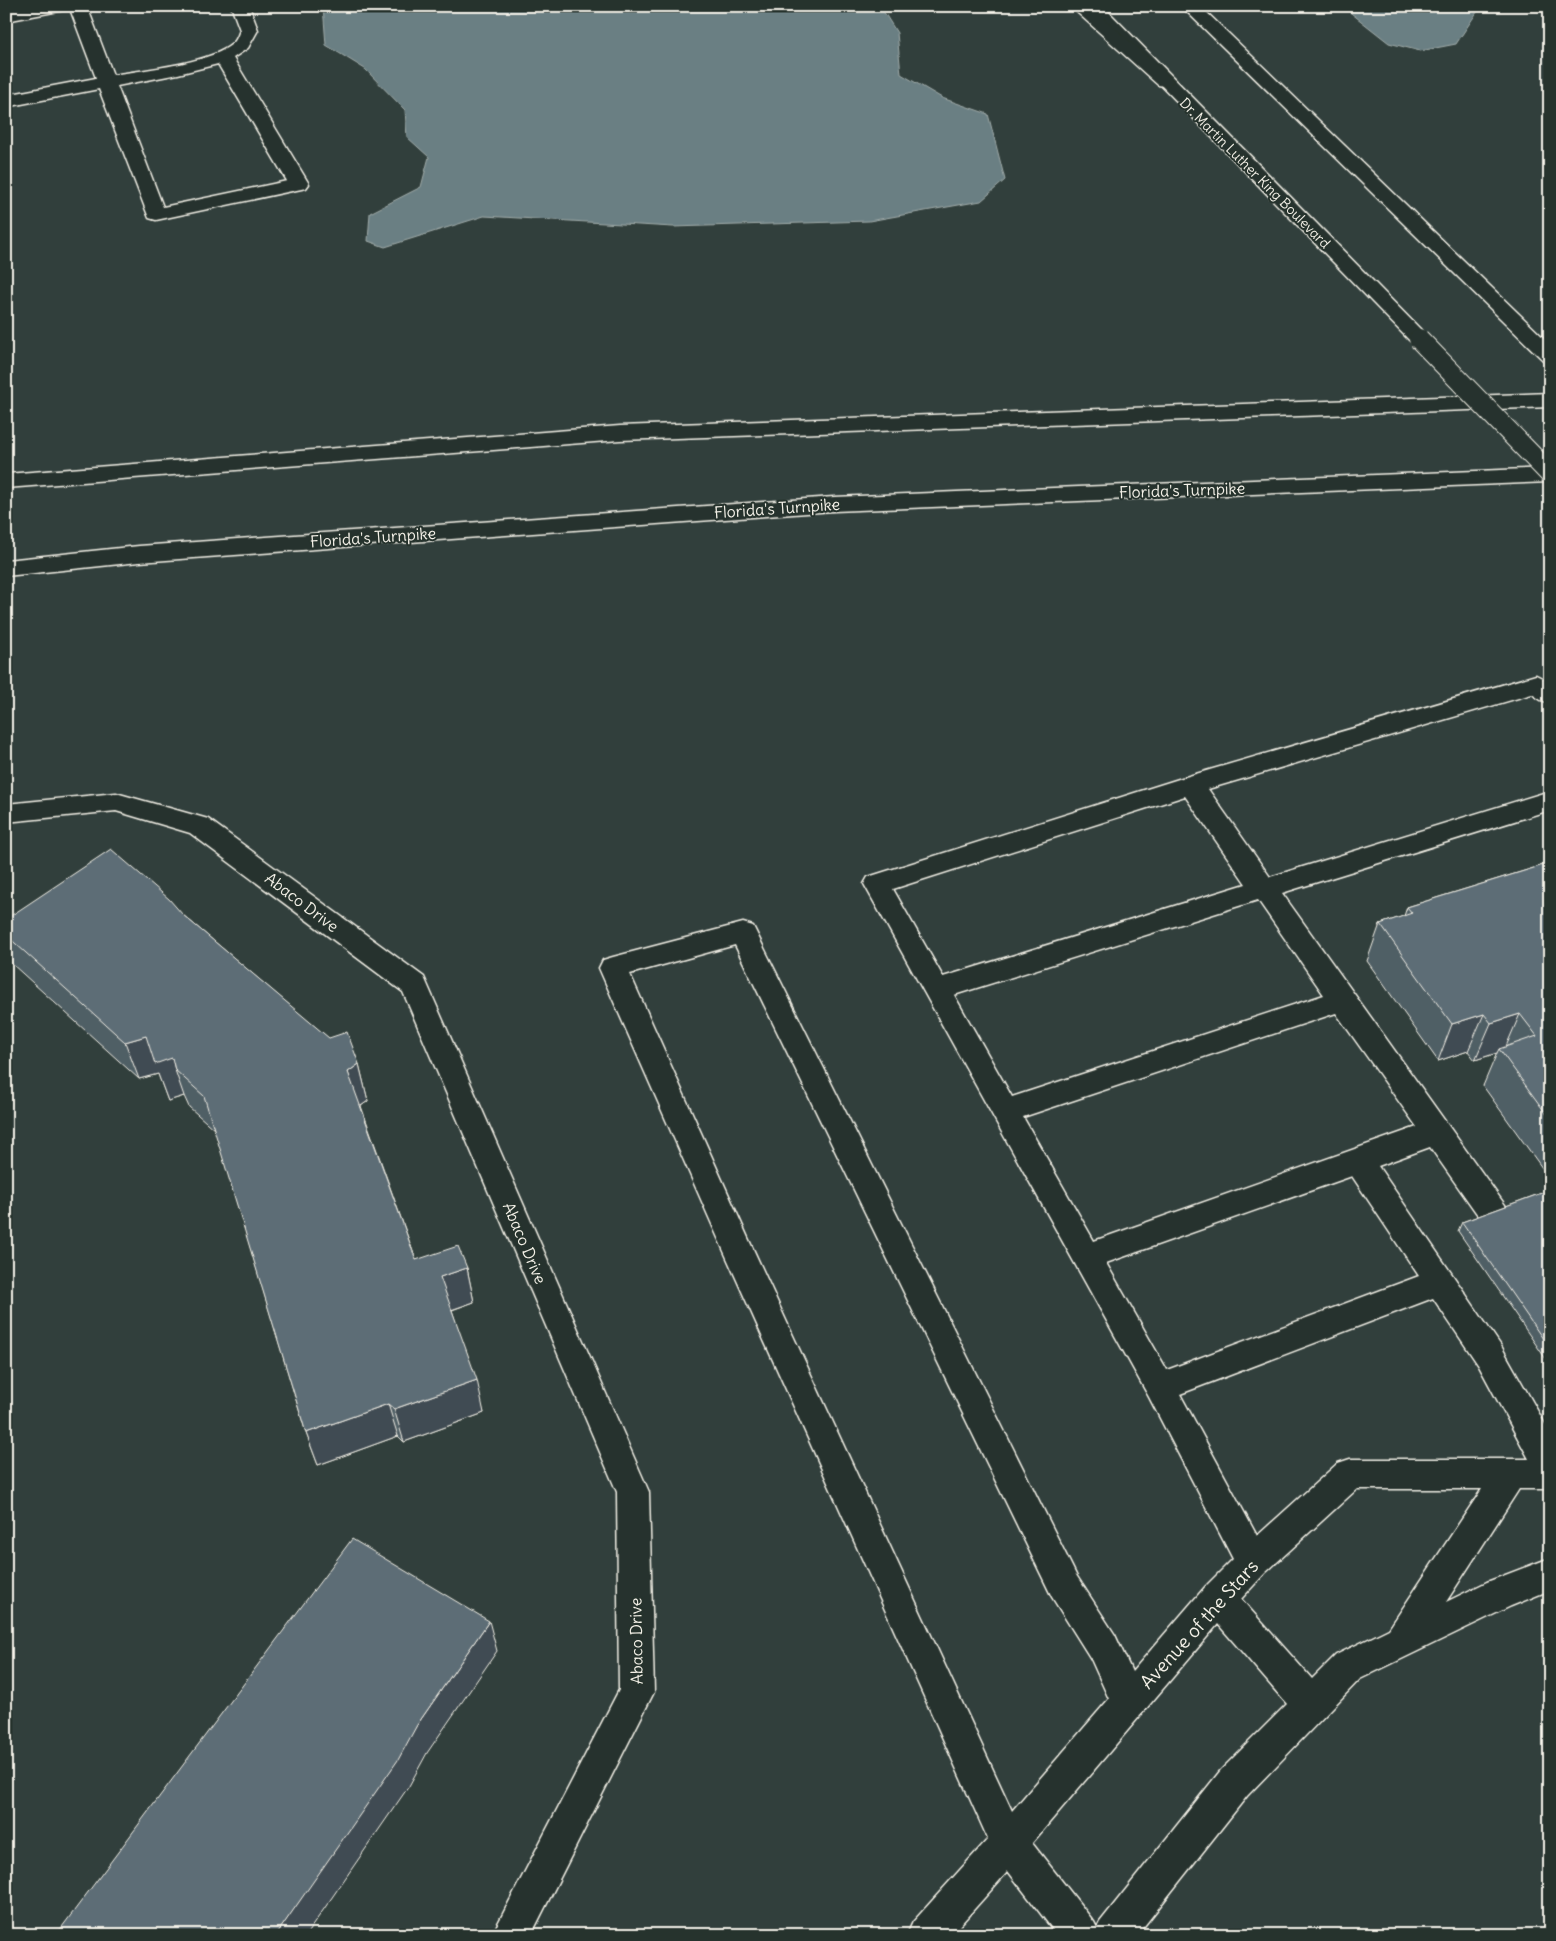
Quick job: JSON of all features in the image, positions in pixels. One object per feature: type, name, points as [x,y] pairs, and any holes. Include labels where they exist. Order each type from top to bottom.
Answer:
[{"type":"main road","points":[[6,16],[59,6]]},
{"type":"main road","points":[[78,6],[156,214],[299,184],[223,57]]},
{"type":"main road","points":[[6,101],[223,57],[242,45],[249,30],[240,6]]},
{"type":"main road","points":[[1079,6],[1164,81]]},
{"type":"main road","name":"Dr. Martin Luther King Boulevard","points":[[1093,6],[1164,81],[1550,474]]},
{"type":"main road","points":[[1190,9],[1550,356]]},
{"type":"main road","points":[[6,481],[620,433],[1550,400]]},
{"type":"main road","name":"Florida's Turnpike","points":[[6,568],[139,554],[834,504],[1550,474]]},
{"type":"main road","points":[[1253,1562],[1160,1387],[876,884],[1192,785],[1536,684],[1550,694]]},
{"type":"main road","points":[[1192,785],[1550,1292]]},
{"type":"main road","points":[[936,990],[1550,800]]},
{"type":"main road","name":"Abaco Drive","points":[[6,813],[116,802],[199,826],[414,985],[632,1492],[637,1692],[511,1935]]},
{"type":"main road","points":[[1082,1935],[1009,1842],[994,1812],[733,1238],[614,968],[742,933],[1064,1586],[1104,1647],[1128,1703]]},
{"type":"main road","points":[[1004,1111],[1344,999]]},
{"type":"main road","points":[[1086,1257],[1438,1132]]},
{"type":"main road","points":[[1358,1161],[1490,1356],[1550,1465]]},
{"type":"main road","points":[[1160,1387],[1440,1282]]},
{"type":"main road","name":"Avenue of the Stars","points":[[926,1935],[1009,1842],[1218,1598],[1253,1562],[1350,1474],[1550,1474]]},
{"type":"main road","points":[[1401,1641],[1510,1474]]},
{"type":"main road","points":[[1113,1935],[1234,1783],[1348,1667],[1499,1594],[1550,1574]]},
{"type":"main road","points":[[1218,1598],[1310,1704]]},
{"type":"shaded area","points":[[323,6],[880,6],[897,33],[901,74],[942,98],[988,114],[1005,180],[981,201],[869,221],[673,227],[484,216],[385,247],[368,241],[370,213],[421,187],[429,157],[407,137],[405,110],[365,69],[326,45]]},
{"type":"shaded area","points":[[1342,6],[1481,6],[1456,44],[1420,51],[1389,43]]},
{"type":"building","points":[[111,849],[169,899],[183,915],[329,1038],[347,1032],[359,1064],[348,1072],[416,1260],[458,1246],[467,1268],[440,1277],[477,1380],[394,1409],[388,1404],[306,1433],[204,1096],[175,1070],[172,1058],[155,1064],[146,1036],[125,1042],[6,935],[6,919]]},
{"type":"building","points":[[1550,863],[1550,1119],[1499,1049],[1537,1036],[1520,1014],[1491,1023],[1484,1014],[1452,1024],[1380,924],[1412,913],[1407,907]]},
{"type":"building","points":[[1550,1190],[1550,1349],[1462,1222]]},
{"type":"building","points":[[352,1539],[489,1621],[417,1725],[398,1760],[276,1935],[56,1935]]}]
